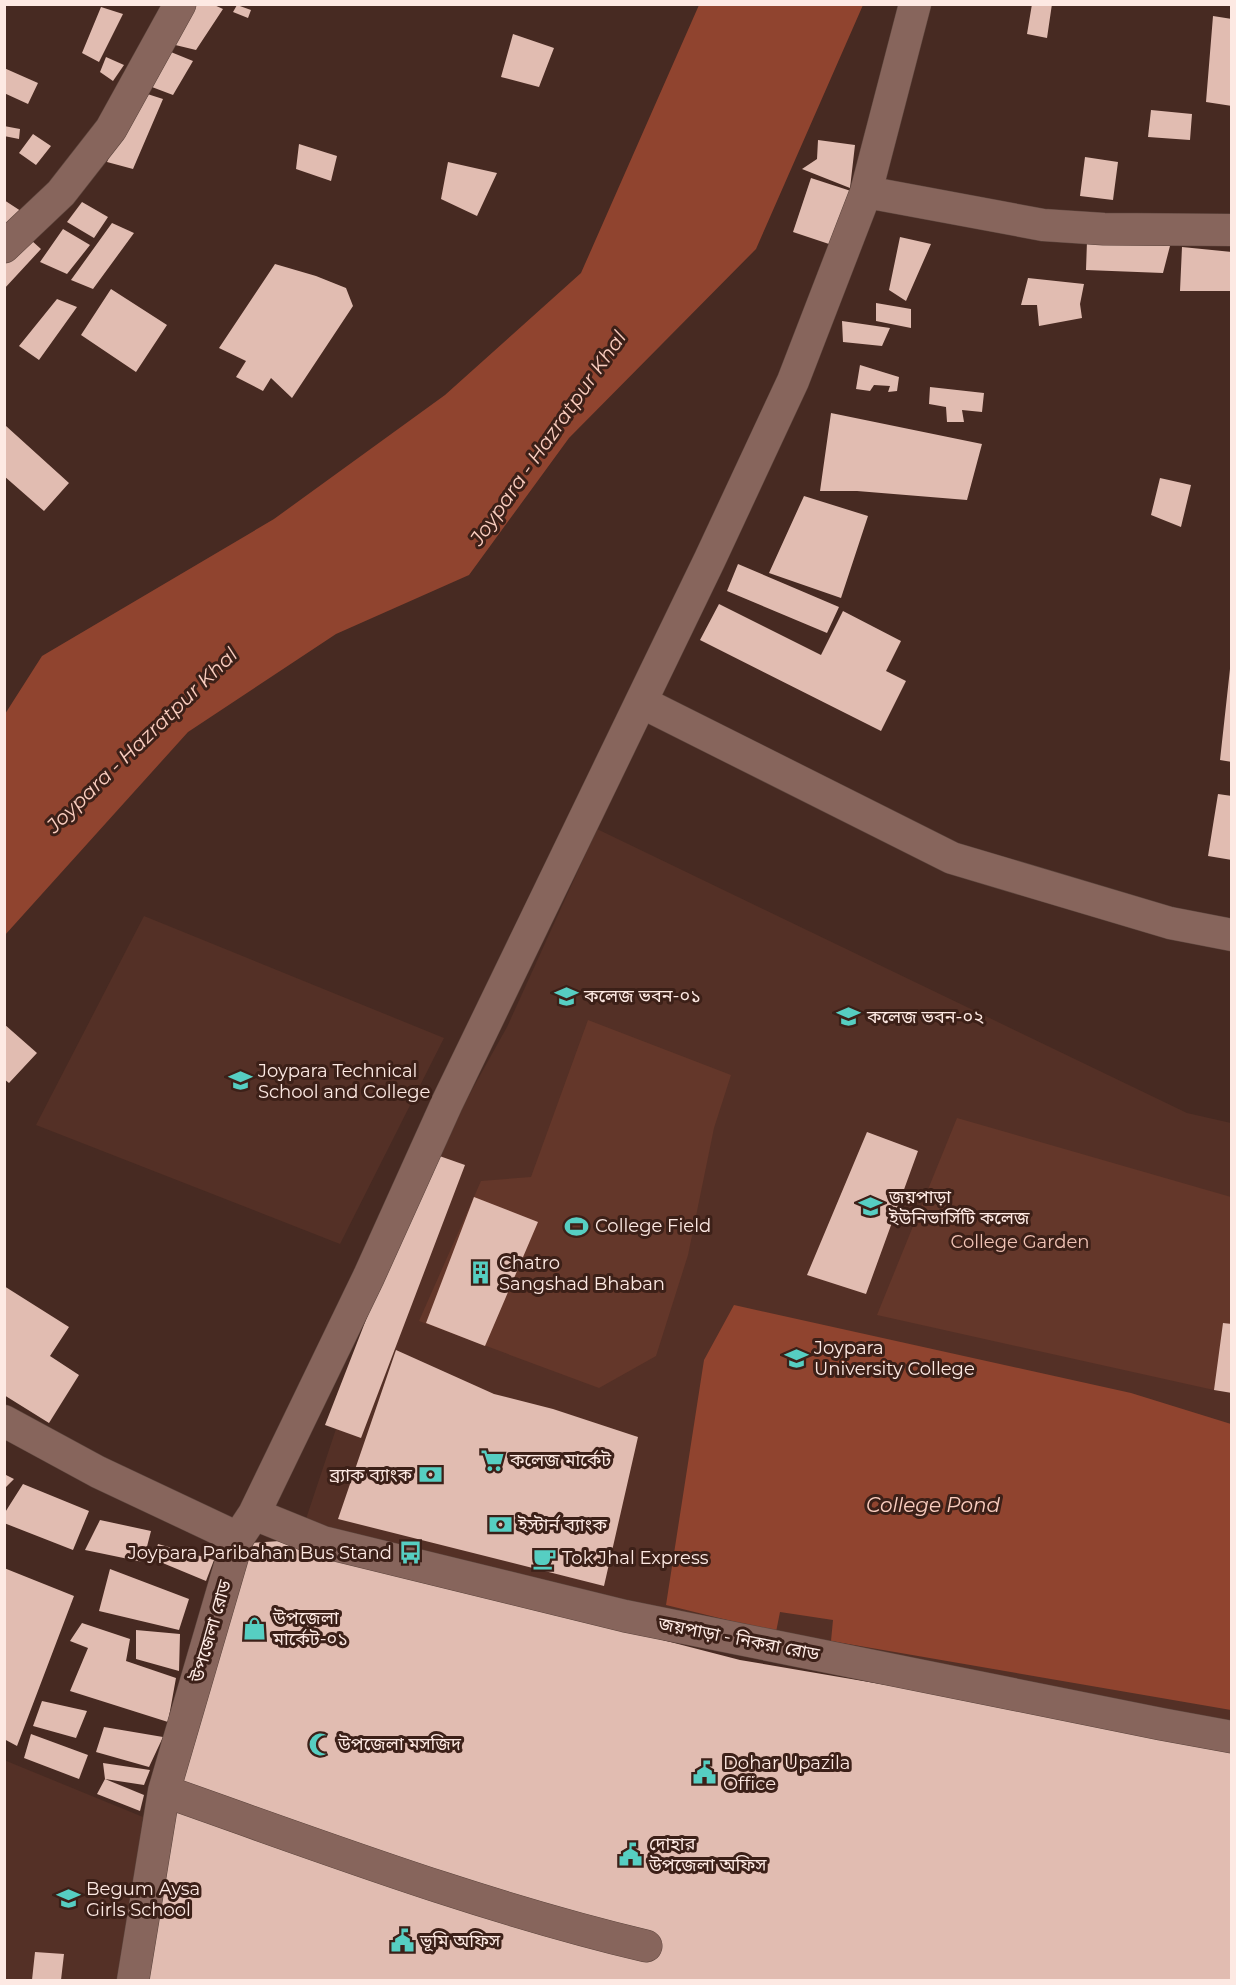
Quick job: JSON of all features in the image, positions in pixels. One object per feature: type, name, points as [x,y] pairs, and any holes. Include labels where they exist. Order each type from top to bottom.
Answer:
[{"type":"street","points":[[4,247],[61,193],[111,129],[180,4]]},
{"type":"street","name":"উপজেলা রোড","points":[[133,1980],[164,1791],[246,1526],[369,1276],[447,1103],[794,381],[866,192],[915,4]]},
{"type":"street","points":[[866,192],[1043,225],[1104,229],[1232,231]]},
{"type":"street","points":[[641,702],[952,858],[1170,923],[1232,935]]},
{"type":"street","points":[[4,1421],[99,1472],[246,1526]]},
{"type":"street","name":"জয়পাড়া - নিকরা রোড","points":[[246,1526],[323,1542],[625,1616],[1161,1725],[1232,1737]]},
{"type":"street","points":[[164,1791],[367,1863],[508,1908],[646,1946]]},
{"type":"shaded area","name":"Joypara University College","points":[[597,829],[1187,1113],[1231,1123],[1231,1729],[720,1631],[304,1525],[415,1192],[507,1027]]},
{"type":"shaded area","name":"Joypara Technical School and College","points":[[144,916],[444,1038],[340,1244],[36,1125]]},
{"type":"shaded area","name":"Begum Aysa Girls School","points":[[4,1760],[143,1817],[121,1980],[5,1980]]},
{"type":"green space","name":"College Field","points":[[588,1020],[731,1075],[714,1128],[688,1255],[656,1356],[599,1388],[419,1321],[481,1181],[531,1177]]},
{"type":"green space","name":"College Garden","points":[[957,1118],[1231,1197],[1231,1361],[1214,1390],[877,1315]]},
{"type":"water","name":"Joypara - Hazratpur Khal","points":[[699,5],[863,5],[756,249],[569,438],[469,575],[336,634],[188,732],[5,935],[5,714],[42,656],[274,519],[445,395],[581,273]]},
{"type":"water","name":"College Pond","points":[[734,1305],[1131,1393],[1231,1424],[1231,1710],[831,1641],[833,1620],[780,1612],[776,1632],[666,1605],[704,1360]]},
{"type":"building","points":[[185,4],[212,4],[223,9],[196,50],[167,43]]},
{"type":"building","points":[[1032,4],[1052,4],[1047,38],[1027,34]]},
{"type":"building","points":[[237,5],[251,10],[248,18],[233,12]]},
{"type":"building","points":[[101,7],[123,14],[99,62],[82,53]]},
{"type":"building","points":[[1213,16],[1232,19],[1232,106],[1206,102]]},
{"type":"building","points":[[513,34],[554,48],[539,87],[501,77]]},
{"type":"building","points":[[161,48],[193,61],[173,95],[144,84]]},
{"type":"building","points":[[106,57],[124,65],[113,81],[100,72]]},
{"type":"building","points":[[4,68],[38,83],[28,104],[4,93]]},
{"type":"building","points":[[138,91],[163,99],[133,169],[107,162]]},
{"type":"building","points":[[1151,110],[1192,114],[1190,140],[1148,137]]},
{"type":"building","points":[[4,126],[20,129],[19,139],[4,136]]},
{"type":"building","points":[[33,134],[51,146],[36,165],[19,153]]},
{"type":"building","points":[[818,140],[855,145],[850,188],[802,169],[817,159]]},
{"type":"building","points":[[299,144],[337,156],[331,181],[296,169]]},
{"type":"building","points":[[1085,157],[1118,162],[1113,200],[1080,196]]},
{"type":"building","points":[[448,162],[497,173],[477,216],[441,199]]},
{"type":"building","points":[[811,178],[854,192],[835,246],[793,232]]},
{"type":"building","points":[[4,200],[27,215],[4,238]]},
{"type":"building","points":[[82,202],[108,217],[94,238],[67,222]]},
{"type":"building","points":[[112,223],[134,233],[93,289],[71,280]]},
{"type":"building","points":[[63,229],[90,245],[67,274],[40,262]]},
{"type":"building","points":[[22,232],[41,249],[4,289],[4,251]]},
{"type":"building","points":[[900,237],[931,244],[906,301],[889,290]]},
{"type":"building","points":[[1087,241],[1171,242],[1163,273],[1086,270]]},
{"type":"building","points":[[1182,247],[1232,252],[1232,291],[1180,291]]},
{"type":"building","points":[[275,264],[346,288],[353,306],[292,398],[271,378],[263,391],[236,377],[246,361],[219,348]]},
{"type":"building","points":[[1028,278],[1084,284],[1080,304],[1082,318],[1039,326],[1037,305],[1021,305]]},
{"type":"building","points":[[111,289],[167,325],[136,372],[81,335]]},
{"type":"building","points":[[57,299],[77,307],[39,360],[19,346]]},
{"type":"building","points":[[876,303],[911,309],[911,328],[876,321]]},
{"type":"building","points":[[842,321],[890,328],[882,346],[843,342]]},
{"type":"building","points":[[860,365],[899,377],[897,391],[888,392],[890,386],[874,385],[870,391],[856,389]]},
{"type":"building","points":[[930,387],[984,393],[982,412],[962,410],[964,422],[947,422],[946,407],[929,404]]},
{"type":"building","points":[[831,413],[982,444],[967,500],[857,491],[820,491]]},
{"type":"building","points":[[6,426],[69,483],[44,511],[4,476]]},
{"type":"building","points":[[1160,478],[1191,485],[1181,527],[1151,515]]},
{"type":"building","points":[[804,496],[868,516],[841,598],[769,573]]},
{"type":"building","points":[[738,564],[839,607],[827,633],[727,591]]},
{"type":"building","points":[[719,604],[821,655],[843,611],[901,641],[886,671],[906,681],[881,731],[700,640]]},
{"type":"building","points":[[1230,669],[1232,669],[1232,762],[1220,760]]},
{"type":"building","points":[[1218,794],[1232,796],[1232,860],[1208,856]]},
{"type":"building","points":[[4,1024],[37,1053],[9,1083],[4,1079]]},
{"type":"building","points":[[867,1132],[918,1151],[866,1294],[807,1275]]},
{"type":"building","points":[[431,1153],[465,1165],[361,1438],[325,1425]]},
{"type":"building","name":"Chatro Sangshad Bhaban","points":[[474,1197],[538,1222],[485,1346],[426,1323]]},
{"type":"building","points":[[4,1286],[69,1327],[50,1356],[79,1375],[49,1423],[4,1395]]},
{"type":"building","points":[[1223,1323],[1232,1324],[1232,1393],[1214,1390]]},
{"type":"building","points":[[396,1350],[494,1394],[553,1409],[638,1437],[604,1586],[338,1519]]},
{"type":"building","points":[[4,1474],[14,1479],[4,1489]]},
{"type":"building","points":[[23,1484],[89,1511],[73,1550],[4,1523],[4,1514]]},
{"type":"building","points":[[100,1520],[151,1531],[143,1562],[85,1550]]},
{"type":"building","name":"Dohar Upazila Office","points":[[280,1541],[740,1660],[1209,1740],[1232,1754],[1232,1980],[149,1980],[174,1791],[249,1543]]},
{"type":"building","points":[[158,1544],[214,1560],[206,1581],[153,1559]]},
{"type":"building","points":[[4,1568],[74,1596],[17,1746],[4,1739]]},
{"type":"building","points":[[110,1569],[189,1599],[179,1630],[99,1611]]},
{"type":"building","points":[[82,1623],[130,1639],[126,1661],[176,1678],[168,1722],[70,1691],[88,1648],[70,1641]]},
{"type":"building","points":[[136,1630],[180,1634],[179,1671],[136,1659]]},
{"type":"building","points":[[42,1701],[87,1711],[76,1738],[33,1726]]},
{"type":"building","points":[[104,1727],[163,1737],[149,1767],[96,1752]]},
{"type":"building","points":[[31,1734],[88,1755],[79,1779],[24,1758]]},
{"type":"building","points":[[103,1763],[150,1770],[144,1785],[105,1779]]},
{"type":"building","points":[[105,1779],[144,1795],[140,1811],[97,1794]]},
{"type":"building","points":[[35,1952],[64,1954],[61,1980],[32,1980]]},
{"type":"place","name":"কলেজ ভবন-০১","points":[[566,996]]},
{"type":"place","name":"কলেজ ভবন-০২","points":[[849,1017]]},
{"type":"place","name":"Joypara Technical School and College","points":[[240,1081]]},
{"type":"place","name":"জয়পাড়া ইউনিভার্সিটি কলেজ","points":[[871,1207]]},
{"type":"place","name":"College Field","points":[[577,1226]]},
{"type":"place","name":"Chatro Sangshad Bhaban","points":[[481,1273]]},
{"type":"place","name":"Joypara University College","points":[[796,1358]]},
{"type":"place","name":"কলেজ মার্কেট","points":[[492,1460]]},
{"type":"place","name":"ব্র্যাক ব্যাংক","points":[[430,1475]]},
{"type":"place","name":"ইস্টার্ন ব্যাংক","points":[[500,1525]]},
{"type":"place","name":"Joypara Paribahan Bus Stand","points":[[410,1553]]},
{"type":"place","name":"Tok Jhal Express","points":[[544,1558]]},
{"type":"place","name":"উপজেলা মার্কেট-০১","points":[[255,1628]]},
{"type":"place","name":"উপজেলা মসজিদ","points":[[320,1744]]},
{"type":"place","name":"Dohar Upazila Office","points":[[705,1773]]},
{"type":"place","name":"দোহার উপজেলা অফিস","points":[[631,1854]]},
{"type":"place","name":"Begum Aysa Girls School","points":[[68,1899]]},
{"type":"place","name":"ভূমি অফিস","points":[[402,1941]]}]
